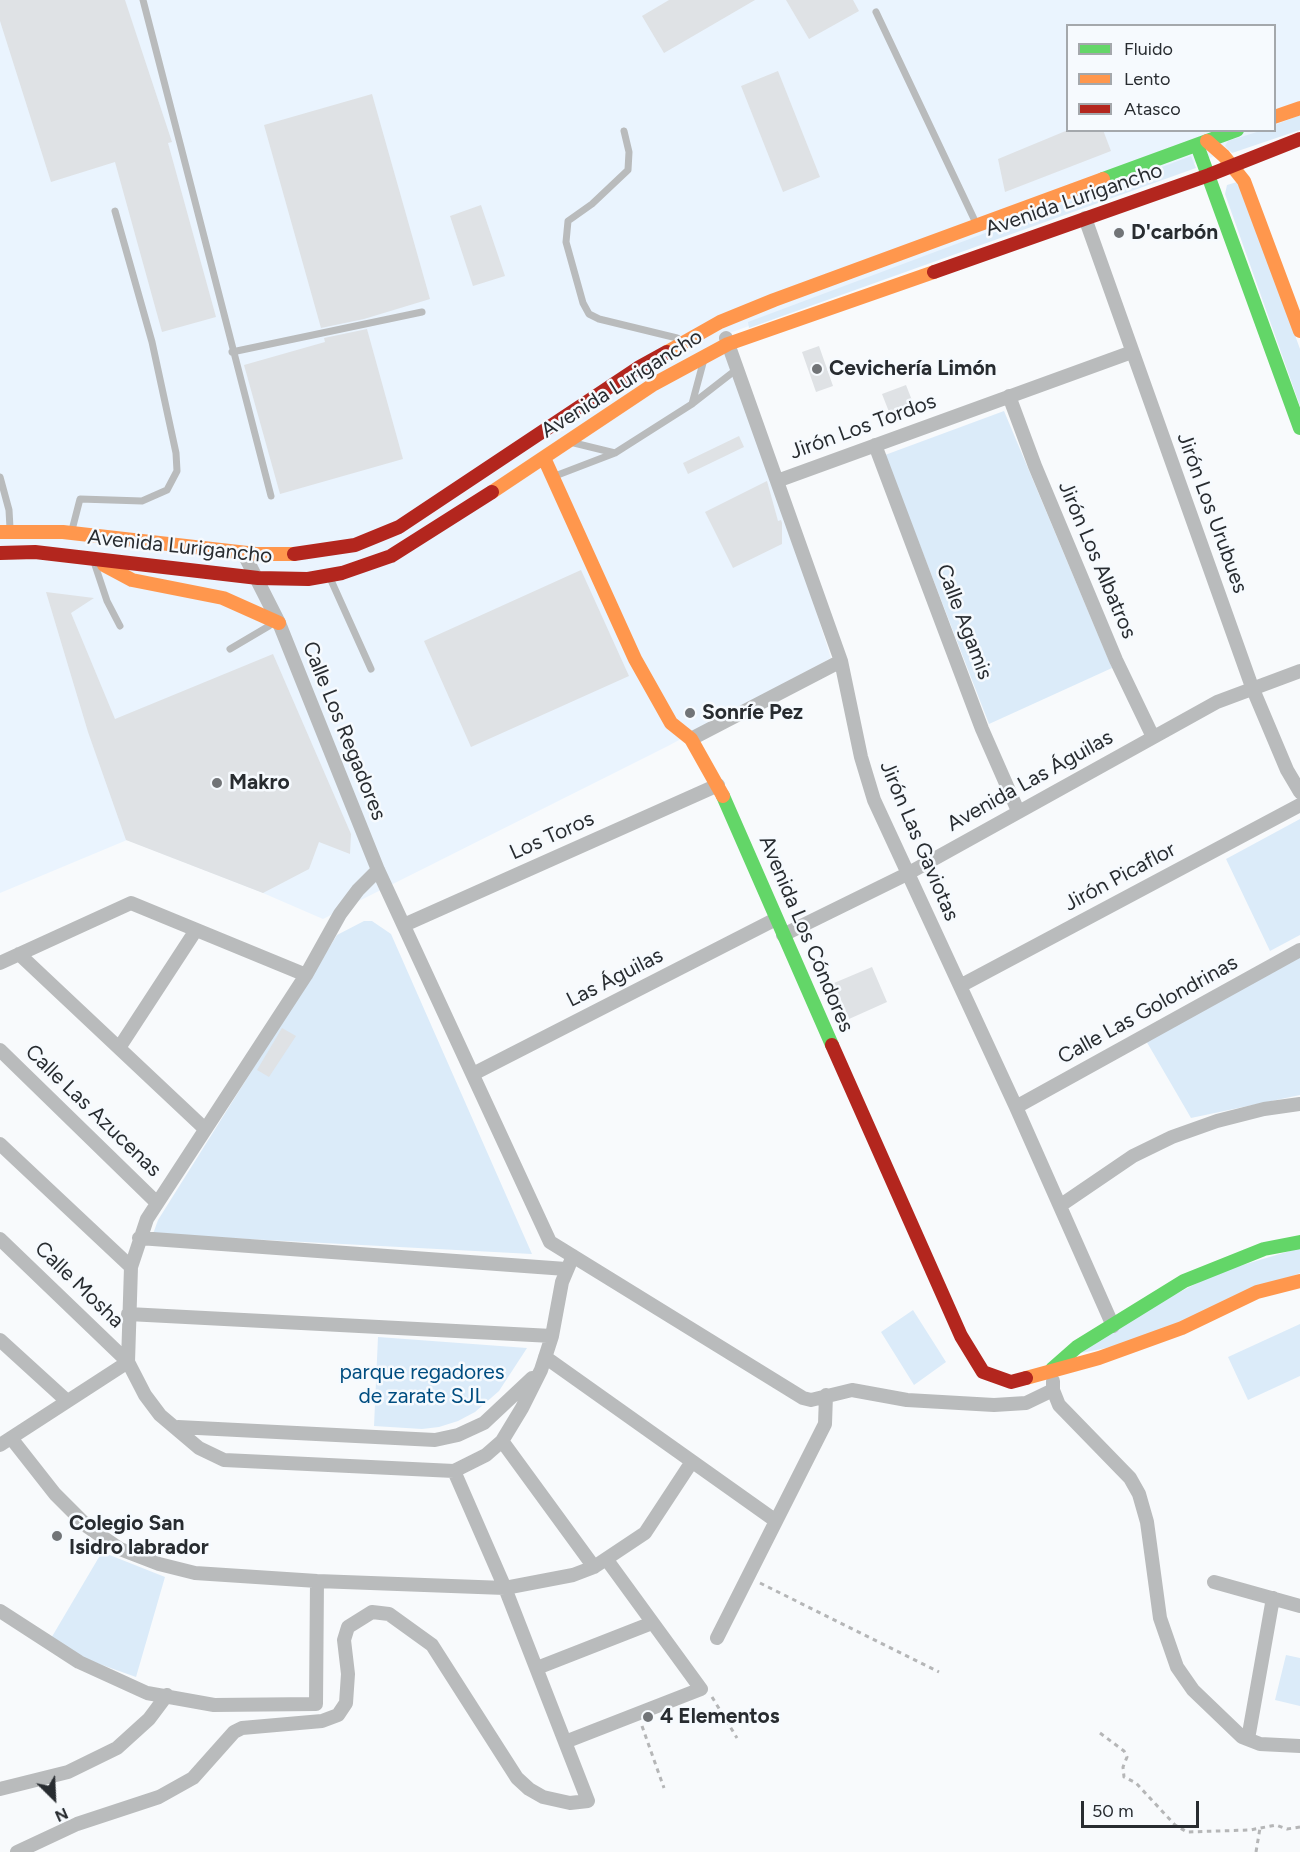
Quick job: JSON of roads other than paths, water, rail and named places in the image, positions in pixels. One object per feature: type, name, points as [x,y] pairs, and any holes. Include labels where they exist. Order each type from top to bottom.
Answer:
[{"type":"main road","points":[[1276,117],[1300,108]]},
{"type":"main road","name":"Avenida Lurigancho","points":[[5,531],[72,533],[244,554],[298,554],[329,551],[355,545],[399,527],[638,368],[720,322],[1232,132]]},
{"type":"main road","name":"Avenida Lurigancho","points":[[0,553],[35,552],[258,578],[308,579],[370,564],[418,541],[654,384],[728,344],[1209,175],[1300,139]]},
{"type":"main road","points":[[1202,143],[1233,166],[1250,193],[1294,297],[1300,331]]},
{"type":"main road","points":[[1202,143],[1209,175],[1300,428]]},
{"type":"main road","name":"Avenida Los Cóndores","points":[[544,458],[635,659],[671,723],[692,739],[718,785],[924,1256],[973,1357],[983,1372],[1011,1382],[1052,1369],[1118,1353],[1182,1328],[1229,1303],[1285,1283],[1300,1281]]},
{"type":"main road","points":[[92,558],[132,580],[223,598],[279,623]]},
{"type":"main road","points":[[1052,1369],[1077,1347],[1113,1326],[1153,1298],[1210,1269],[1264,1249],[1300,1242]]},
{"type":"street","name":"Jirón Los Urubues","points":[[1085,218],[1252,687],[1287,770],[1300,792]]},
{"type":"street","name":"Jirón Las Gaviotas","points":[[720,322],[841,661],[861,757],[874,800],[1061,1205],[1113,1326]]},
{"type":"street","name":"Jirón Los Tordos","points":[[777,481],[1132,352]]},
{"type":"street","name":"Jirón Los Albatros","points":[[1009,396],[1035,466],[1116,660],[1153,737]]},
{"type":"street","name":"Calle Agamis","points":[[875,445],[982,729],[1018,811]]},
{"type":"street","name":"Calle Los Regadores","points":[[244,554],[279,623],[378,870],[550,1242],[803,1398],[811,1400],[852,1389],[907,1400],[994,1405],[1026,1403],[1053,1390]]},
{"type":"street","points":[[692,739],[841,661]]},
{"type":"street","name":"Avenida Las Águilas","points":[[783,935],[907,874],[1153,737],[1252,687],[1300,671]]},
{"type":"street","name":"Los Toros","points":[[404,925],[718,785]]},
{"type":"street","name":"Jirón Picaflor","points":[[960,986],[1300,805]]},
{"type":"street","points":[[378,870],[340,914],[306,975],[156,1202],[139,1238],[130,1267],[128,1362],[145,1395],[160,1415],[177,1427],[199,1448],[225,1460],[454,1471],[486,1455],[502,1441],[543,1363],[552,1336],[566,1269],[573,1256]]},
{"type":"street","points":[[0,963],[131,903],[306,975]]},
{"type":"street","name":"Las Águilas","points":[[473,1074],[776,919]]},
{"type":"street","points":[[119,1048],[195,930]]},
{"type":"street","name":"Calle Las Golondrinas","points":[[1016,1107],[1300,950]]},
{"type":"street","points":[[18,954],[205,1130]]},
{"type":"street","name":"Calle Las Azucenas","points":[[0,1050],[156,1202]]},
{"type":"street","points":[[1061,1205],[1133,1156],[1172,1137],[1217,1121],[1264,1109],[1300,1104]]},
{"type":"street","points":[[0,1144],[130,1267]]},
{"type":"street","points":[[139,1238],[566,1269]]},
{"type":"street","name":"Calle Mosha","points":[[0,1239],[128,1362]]},
{"type":"street","points":[[128,1314],[552,1336]]},
{"type":"street","points":[[0,1340],[6,1355],[67,1401]]},
{"type":"street","points":[[128,1362],[6,1441],[88,1527],[120,1549],[159,1564],[195,1573],[316,1581],[505,1588],[573,1575],[607,1560],[645,1533],[691,1463]]},
{"type":"street","points":[[177,1427],[435,1440],[458,1436],[484,1424],[543,1363]]},
{"type":"street","points":[[543,1363],[776,1521]]},
{"type":"street","points":[[1052,1369],[1053,1390],[1059,1405],[1122,1469],[1139,1494],[1147,1522],[1160,1618],[1177,1667],[1212,1710],[1242,1737],[1260,1744],[1300,1746]]},
{"type":"street","points":[[717,1638],[825,1424],[826,1395]]},
{"type":"street","points":[[502,1441],[594,1567]]},
{"type":"street","points":[[17,1852],[77,1824],[159,1797],[193,1778],[234,1732],[242,1728],[322,1721],[338,1715],[346,1704],[348,1674],[344,1640],[348,1627],[372,1612],[389,1614],[432,1645],[517,1778],[529,1789],[543,1797],[570,1803],[588,1801],[505,1588],[454,1471]]},
{"type":"street","points":[[565,1742],[701,1689],[607,1560]]},
{"type":"street","points":[[0,1611],[79,1662],[147,1693],[214,1704],[316,1704],[316,1581]]},
{"type":"street","points":[[1214,1582],[1300,1606]]},
{"type":"street","points":[[1248,1739],[1273,1598]]},
{"type":"street","points":[[537,1668],[652,1623]]},
{"type":"street","points":[[0,1789],[68,1772],[117,1748],[149,1719],[167,1695]]},
{"type":"lane","points":[[143,0],[271,496]]},
{"type":"lane","points":[[876,12],[977,225]]},
{"type":"lane","points":[[624,131],[630,152],[628,170],[592,204],[568,221],[566,242],[580,293],[589,314],[599,319],[685,340]]},
{"type":"lane","points":[[72,533],[80,499],[142,501],[167,490],[177,471],[176,453],[152,342],[115,211]]},
{"type":"lane","points":[[232,352],[422,312]]},
{"type":"lane","points":[[692,404],[704,356]]},
{"type":"lane","points":[[552,477],[615,453],[692,404],[737,369]]},
{"type":"lane","points":[[569,441],[615,453]]},
{"type":"lane","points":[[0,477],[9,510],[5,531]]},
{"type":"lane","points":[[92,558],[107,601],[120,626]]},
{"type":"lane","points":[[328,576],[370,669]]},
{"type":"lane","points":[[230,649],[261,628],[279,623]]},
{"type":"place","name":"D'carbón","points":[[1119,233]]},
{"type":"place","name":"Cevichería Limón","points":[[817,369]]},
{"type":"place","name":"Sonríe Pez","points":[[690,713]]},
{"type":"place","name":"Makro","points":[[217,783]]},
{"type":"place","name":"Colegio San Isidro labrador","points":[[57,1536]]},
{"type":"place","name":"4 Elementos","points":[[648,1717]]},
{"type":"park label","name":"parque regadores de zarate SJL","points":[[422,1385]]}]
